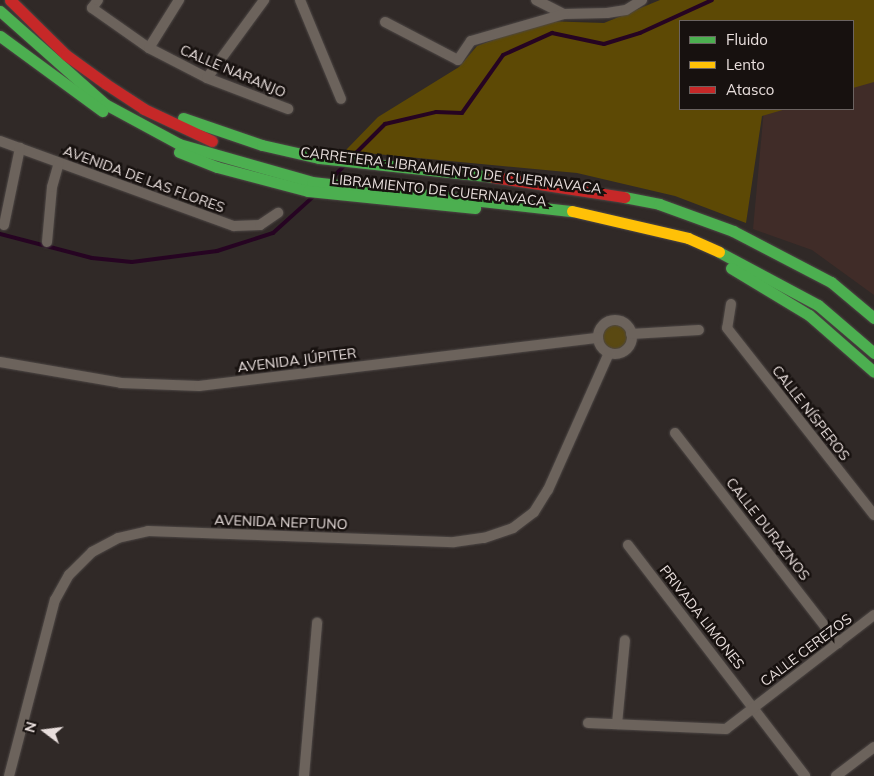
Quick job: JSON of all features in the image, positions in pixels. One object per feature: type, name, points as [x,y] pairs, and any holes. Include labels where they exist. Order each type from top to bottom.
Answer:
[{"type":"main road","name":"CARRETERA LIBRAMIENTO DE CUERNAVACA","points":[[10,0],[66,55],[144,109],[224,146],[317,164],[557,197],[675,221],[728,241],[784,270],[872,333]]},
{"type":"main road","name":"LIBRAMIENTO DE CUERNAVACA","points":[[22,0],[70,48],[149,103],[226,134],[317,164]]},
{"type":"main road","name":"CARRETERA LIBRAMIENTO DE CUERNAVACA","points":[[0,11],[98,98],[146,128],[221,158],[310,186],[359,193],[556,207],[688,238],[793,290],[818,305],[874,354]]},
{"type":"main road","points":[[0,36],[90,104],[176,151],[217,167],[310,186]]},
{"type":"main road","name":"LIBRAMIENTO DE CUERNAVACA","points":[[365,170],[559,184],[659,204],[733,232],[788,258],[831,282],[874,318]]},
{"type":"main road","name":"LIBRAMIENTO DE CUERNAVACA","points":[[359,193],[554,216],[651,236],[718,261],[768,288],[854,351],[874,372]]},
{"type":"street","points":[[149,48],[179,0]]},
{"type":"street","points":[[300,0],[341,99]]},
{"type":"street","points":[[536,0],[564,14]]},
{"type":"street","points":[[385,22],[458,60],[471,41],[564,14],[607,13],[626,10],[642,0]]},
{"type":"street","points":[[207,78],[260,1]]},
{"type":"street","name":"CALLE NARANJO","points":[[95,4],[149,48],[207,78],[288,109]]},
{"type":"street","name":"AVENIDA DE LAS FLORES","points":[[0,141],[234,226],[260,225],[278,213]]},
{"type":"street","points":[[4,225],[20,148]]},
{"type":"street","points":[[47,242],[52,186],[59,163]]},
{"type":"street","name":"CALLE NÍSPEROS","points":[[731,304],[727,328],[874,516]]},
{"type":"street","points":[[613,320],[625,324],[632,334],[626,350],[609,353],[598,338],[602,327],[613,320]]},
{"type":"street","points":[[632,334],[699,330]]},
{"type":"street","name":"AVENIDA JÚPITER","points":[[0,362],[121,383],[199,386],[598,338]]},
{"type":"street","name":"AVENIDA NEPTUNO","points":[[9,776],[55,600],[69,575],[92,552],[118,538],[148,531],[454,542],[484,538],[513,528],[534,512],[548,490],[609,353]]},
{"type":"street","name":"CALLE DURAZNOS","points":[[675,433],[838,643]]},
{"type":"street","name":"PRIVADA LIMONES","points":[[628,545],[754,706],[805,776]]},
{"type":"street","name":"CALLE CEREZOS","points":[[588,723],[726,730],[754,706],[874,614]]},
{"type":"street","points":[[304,776],[317,623]]},
{"type":"street","points":[[617,724],[626,640]]},
{"type":"street","points":[[836,776],[874,747]]},
{"type":"shaded area","points":[[660,0],[874,0],[874,82],[854,88],[854,20],[679,20],[679,110],[783,110],[762,116],[746,223],[675,196],[577,173],[345,151],[378,117],[459,67],[477,46],[545,21],[604,23]]},
{"type":"shaded area","points":[[874,25],[874,295],[812,250],[753,229],[764,110],[854,110],[854,30]]},
{"type":"shaded area","points":[[615,324],[624,328],[628,337],[624,346],[615,350],[606,346],[602,337],[606,328]]},
{"type":"waterway","points":[[352,157],[385,124],[436,112],[462,113],[503,55],[552,33],[604,44],[640,33],[712,0]]},
{"type":"waterway","points":[[333,177],[344,166]]},
{"type":"waterway","points":[[0,234],[92,258],[132,262],[217,251],[273,233],[314,196]]},
{"type":"traffic: fast","points":[[0,11],[105,104],[179,144],[312,182],[572,211]]},
{"type":"traffic: fast","points":[[0,36],[102,111]]},
{"type":"traffic: fast","points":[[183,118],[262,145],[319,158],[493,177]]},
{"type":"traffic: fast","points":[[179,152],[217,167],[308,191],[475,208]]},
{"type":"traffic: fast","points":[[624,197],[659,204],[733,231],[831,282],[874,318]]},
{"type":"traffic: fast","points":[[719,252],[818,305],[874,353]]},
{"type":"traffic: fast","points":[[731,268],[809,315],[874,372]]},
{"type":"traffic: slow","points":[[572,211],[688,238],[719,252]]},
{"type":"traffic: jam","points":[[10,0],[66,55],[106,84],[144,109],[212,141]]},
{"type":"traffic: jam","points":[[493,177],[624,197]]}]
